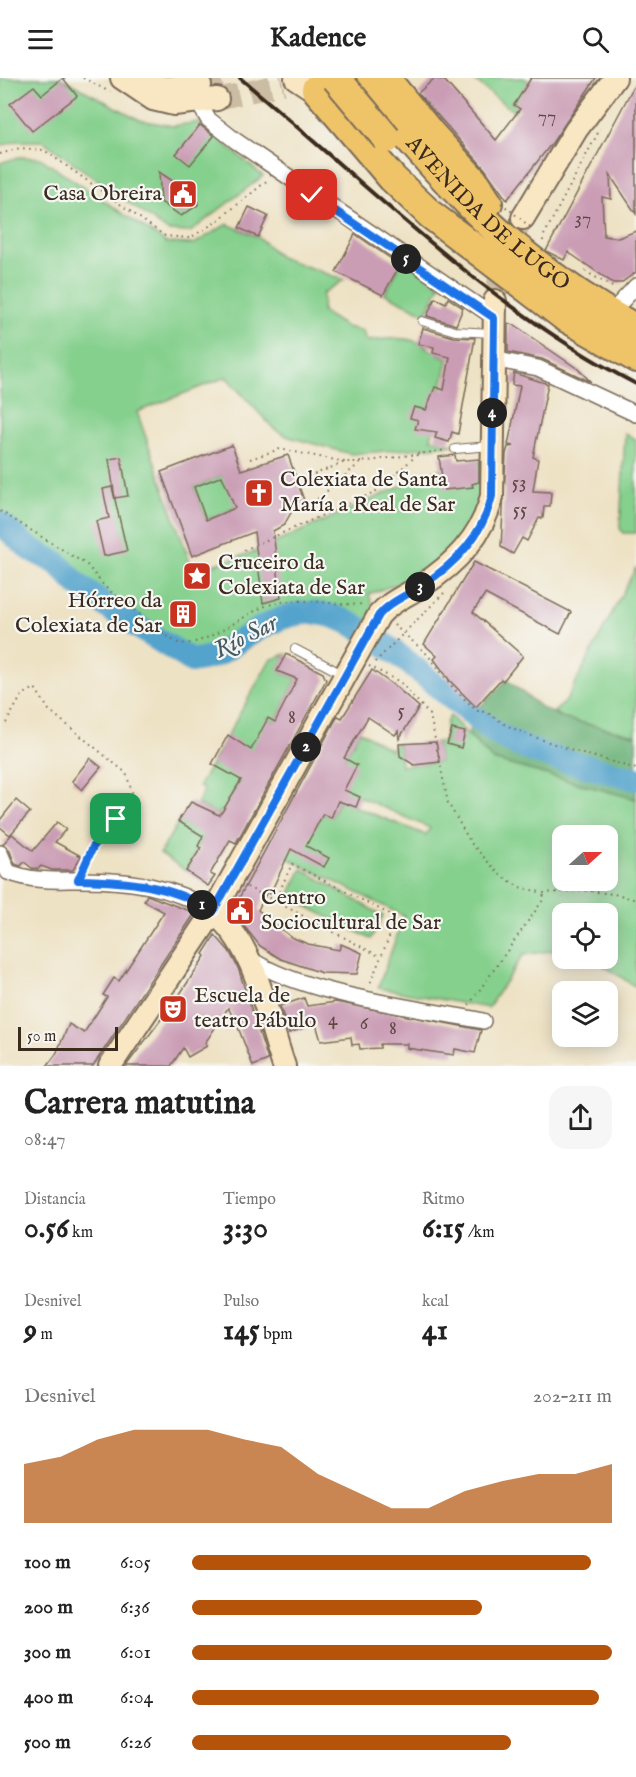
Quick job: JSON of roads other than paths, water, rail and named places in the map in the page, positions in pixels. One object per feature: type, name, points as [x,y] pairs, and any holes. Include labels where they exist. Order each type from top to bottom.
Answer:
[{"type":"highway","name":"AVENIDA DE LUGO","points":[[357,78],[394,134],[474,233],[557,301],[636,350]]},
{"type":"highway","points":[[385,78],[473,180],[510,230],[526,232]]},
{"type":"highway","name":"AVENIDA DE LUGO","points":[[306,82],[394,134],[449,184],[526,232],[610,314],[636,329]]},
{"type":"highway","points":[[306,82],[392,178],[431,215],[565,317],[636,358]]},
{"type":"street","points":[[306,82],[336,88],[352,78]]},
{"type":"street","points":[[526,232],[576,130],[615,78]]},
{"type":"street","points":[[110,1066],[213,912],[360,667],[380,614],[399,597],[437,576],[468,545],[489,507],[492,446],[494,317],[278,172],[208,118],[205,95],[174,104],[153,99],[126,80]]},
{"type":"street","points":[[610,314],[636,286]]},
{"type":"street","points":[[493,359],[538,368],[636,414]]},
{"type":"street","points":[[0,853],[4,875],[35,881],[124,881],[160,888],[213,912],[223,920],[250,959],[284,1066]]},
{"type":"street","points":[[250,959],[263,968],[299,981],[364,998],[483,1021]]},
{"type":"lane","points":[[422,321],[455,331],[494,317]]},
{"type":"lane","points":[[455,449],[492,446]]},
{"type":"lane","points":[[295,649],[360,667]]},
{"type":"waterway","name":"Río Sar","points":[[0,523],[30,549],[57,563],[77,584],[114,612],[192,661],[215,655],[265,626],[290,616],[317,613],[338,618],[386,646],[501,736],[548,756],[636,779]]},
{"type":"tunnel","points":[[200,85],[228,78]]},
{"type":"tunnel","points":[[217,99],[283,84]]},
{"type":"tunnel","points":[[495,301],[505,258],[523,218]]},
{"type":"railway","points":[[240,78],[382,202],[479,282],[529,319],[581,353],[636,384]]},
{"type":"place","name":"Casa Obreira","points":[[183,194]]},
{"type":"place","name":"Colexiata de Santa María a Real de Sar","points":[[259,493]]},
{"type":"place","name":"Cruceiro da Colexiata de Sar","points":[[197,576]]},
{"type":"place","name":"Hórreo da Colexiata de Sar","points":[[183,614]]},
{"type":"place","name":"Centro Sociocultural de Sar","points":[[240,911]]},
{"type":"place","name":"Escuela de teatro Pábulo","points":[[173,1009]]}]
